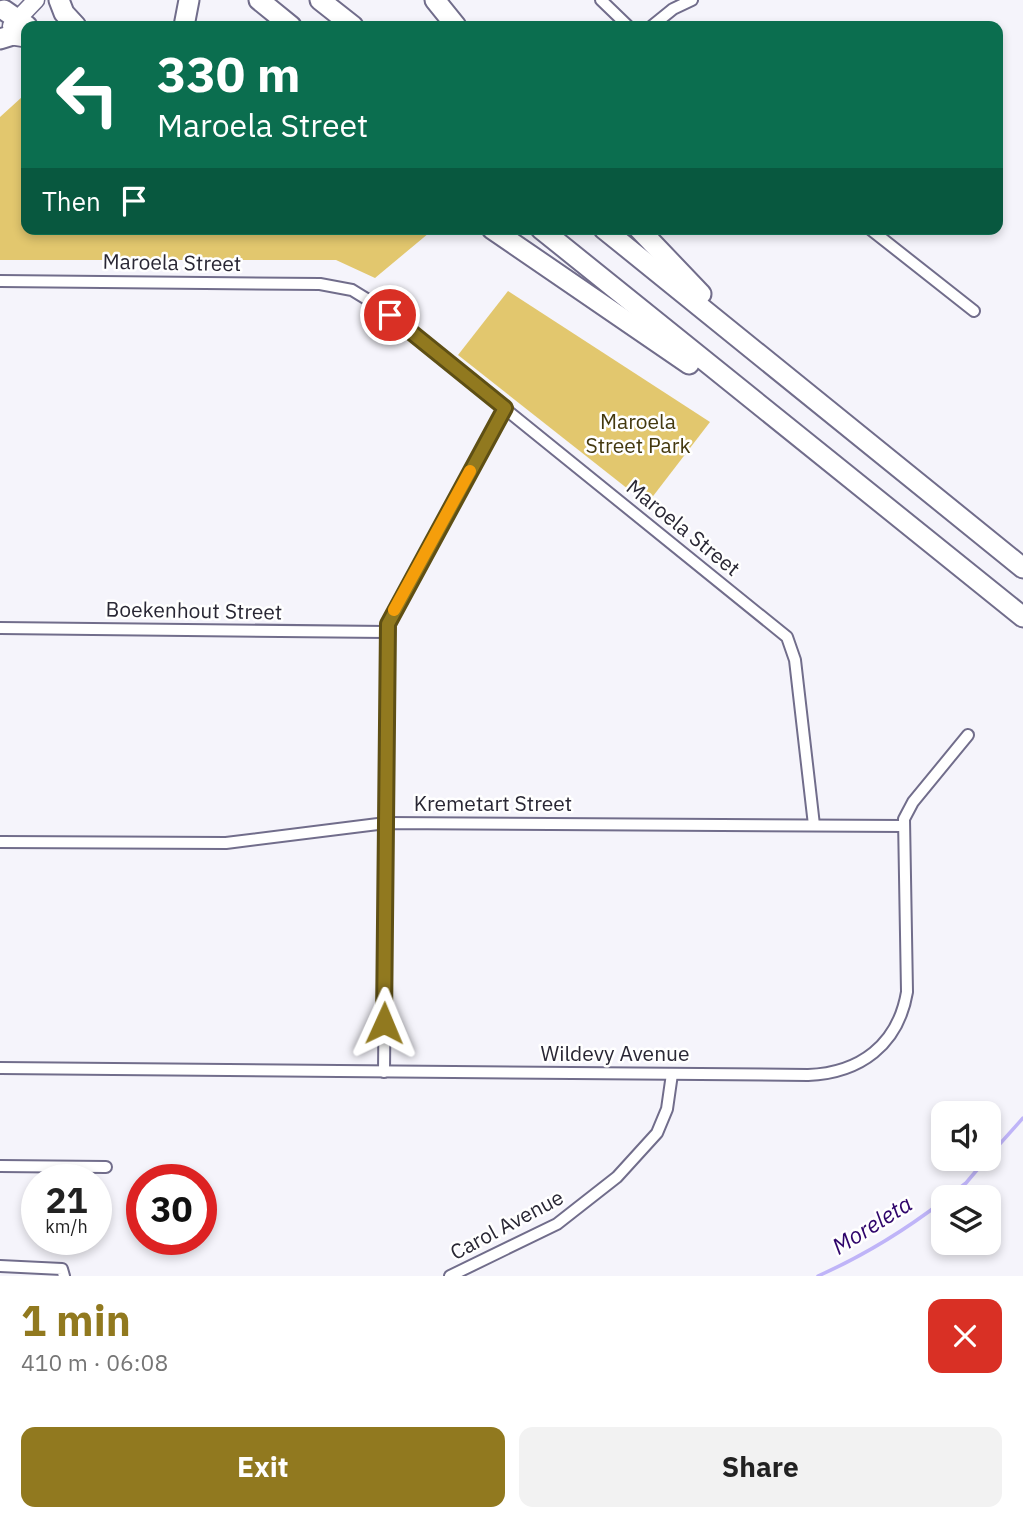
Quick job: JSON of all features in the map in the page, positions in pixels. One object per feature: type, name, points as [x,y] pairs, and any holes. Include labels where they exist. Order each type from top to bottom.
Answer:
[{"type":"highway","points":[[59,0],[64,13],[71,21]]},
{"type":"highway","points":[[185,21],[189,0]]},
{"type":"highway","points":[[259,0],[285,21]]},
{"type":"highway","points":[[320,0],[347,21]]},
{"type":"highway","points":[[435,0],[452,21]]},
{"type":"highway","points":[[0,38],[13,35],[14,18]]},
{"type":"highway","points":[[500,235],[587,297],[777,422]]},
{"type":"highway","points":[[548,235],[777,422],[1023,617]]},
{"type":"highway","points":[[611,235],[1023,568]]},
{"type":"highway","points":[[645,235],[753,349]]},
{"type":"main road","points":[[14,18],[36,0]]},
{"type":"street","points":[[601,0],[623,21]]},
{"type":"street","points":[[658,21],[673,9],[692,0]]},
{"type":"street","points":[[878,235],[974,311]]},
{"type":"street","name":"Maroela Street","points":[[0,281],[338,285],[378,306],[789,640],[797,671],[814,825]]},
{"type":"street","points":[[384,1072],[387,632],[396,605],[505,408]]},
{"type":"street","name":"Boekenhout Street","points":[[0,628],[387,632]]},
{"type":"street","name":"Wildevy Avenue","points":[[0,1068],[827,1074],[854,1067],[876,1052],[901,1019],[907,992],[904,826],[907,810],[968,735]]},
{"type":"street","name":"Kremetart Street","points":[[0,842],[216,844],[386,823],[904,826]]},
{"type":"street","name":"Carol Avenue","points":[[450,1276],[557,1224],[640,1156],[665,1117],[671,1074]]},
{"type":"street","points":[[0,1166],[21,1166]]},
{"type":"street","points":[[0,1266],[62,1269],[64,1276]]},
{"type":"green space","points":[[21,98],[21,235],[427,235],[375,278],[336,260],[0,260],[0,117]]},
{"type":"green space","name":"Maroela Street Park","points":[[508,291],[710,422],[647,504],[458,355]]},
{"type":"waterway","name":"Moreleta","points":[[1001,1143],[1023,1118]]},
{"type":"waterway","name":"Moreleta","points":[[963,1185],[976,1171]]},
{"type":"waterway","name":"Moreleta","points":[[818,1276],[883,1242],[931,1210]]},
{"type":"slow traffic","points":[[394,610],[470,471]]},
{"type":"route","points":[[384,1023],[388,624],[505,408],[390,315]]}]
